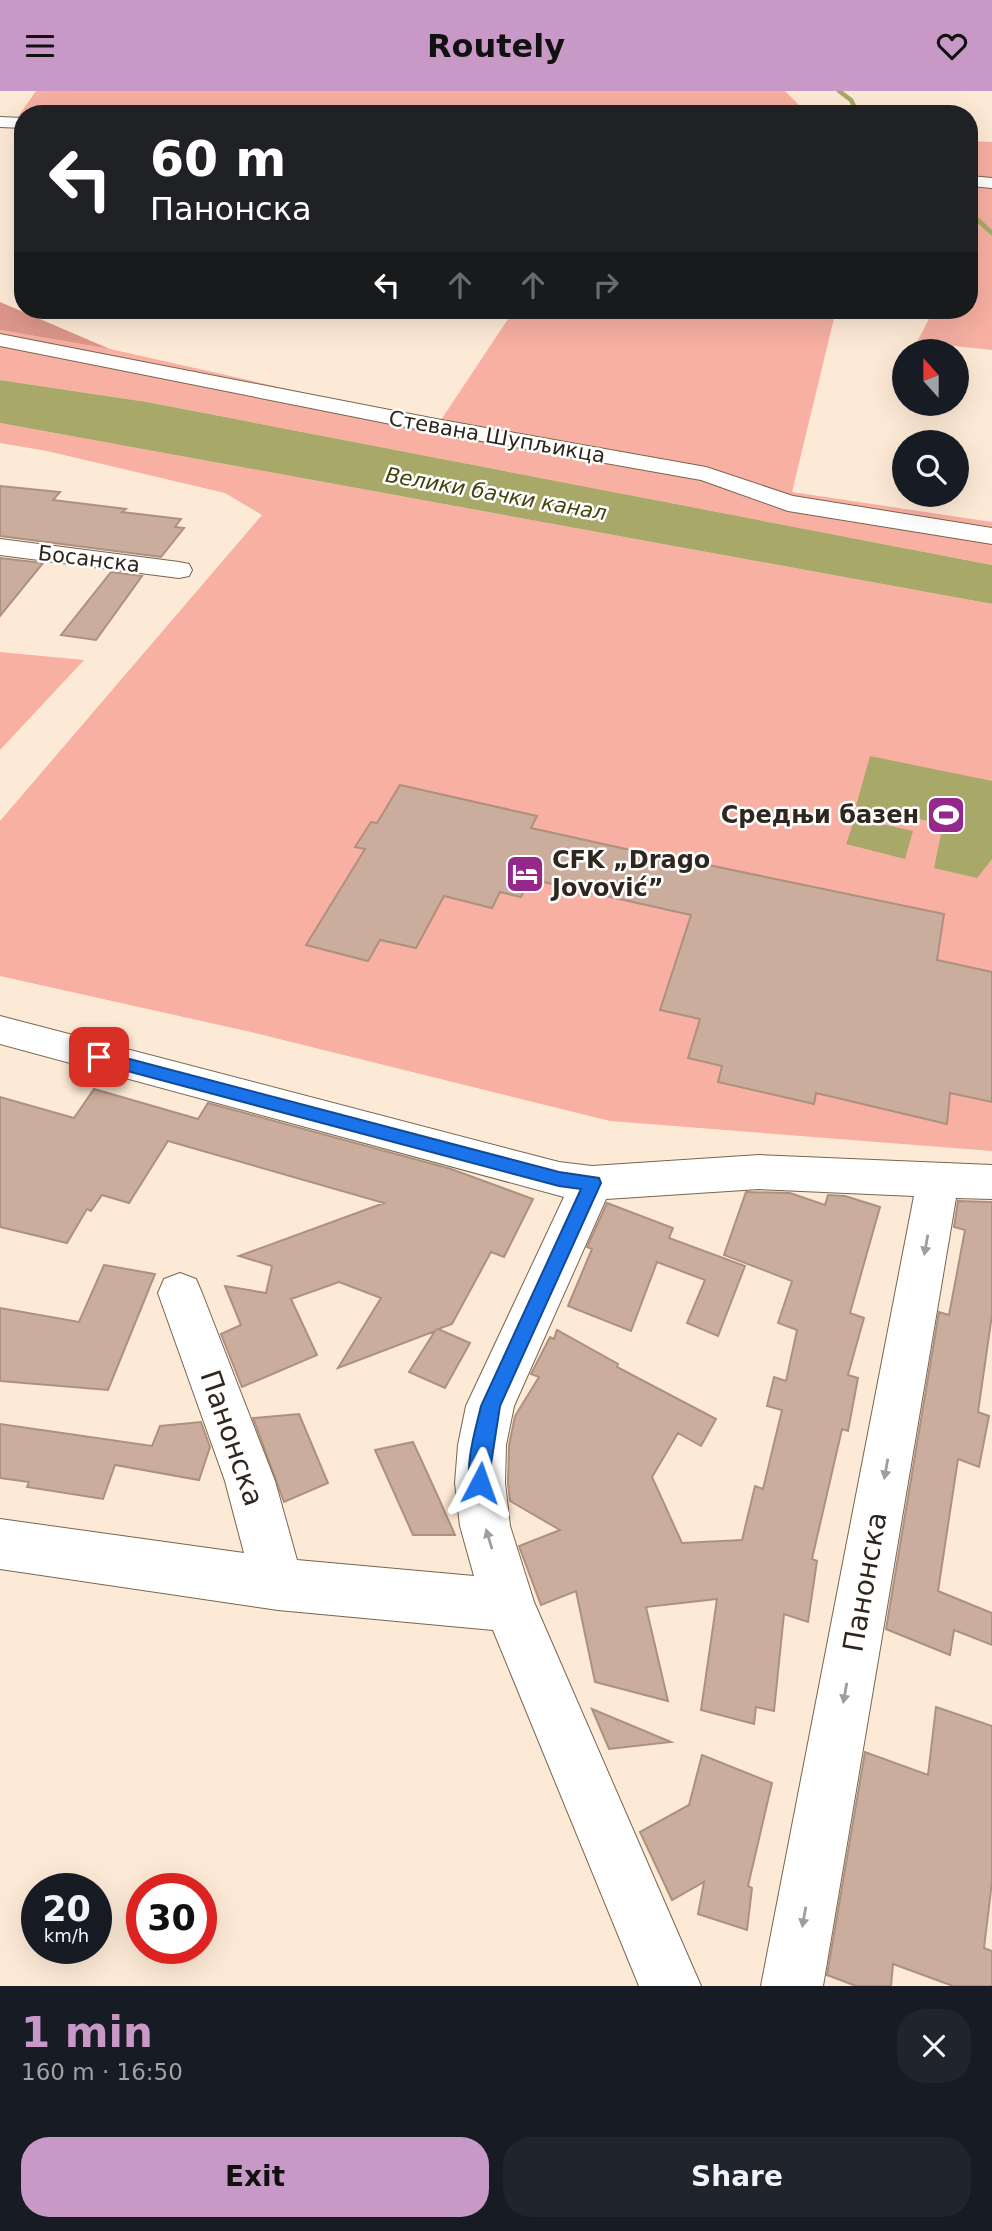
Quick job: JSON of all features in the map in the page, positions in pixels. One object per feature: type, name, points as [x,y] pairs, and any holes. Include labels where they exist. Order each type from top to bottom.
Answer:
[{"type":"street","name":"Стевана Шупљикца","points":[[0,340],[423,424],[706,474],[788,503],[992,536]]},
{"type":"street","name":"Босанска","points":[[0,547],[179,570]]},
{"type":"street","points":[[0,1030],[559,1179],[592,1183],[760,1172],[992,1182]]},
{"type":"street","name":"Панонска","points":[[792,1986],[938,1178]]},
{"type":"street","points":[[592,1183],[491,1406],[482,1445],[480,1483],[485,1526],[509,1605],[670,1986]]},
{"type":"street","name":"Панонска","points":[[180,1293],[250,1481],[278,1584]]},
{"type":"street","points":[[0,1544],[278,1584],[509,1605]]},
{"type":"shaded area","points":[[36,91],[785,91],[799,105],[26,105]]},
{"type":"shaded area","points":[[978,141],[992,142],[992,350],[970,348],[970,339],[919,339],[929,319],[978,319]]},
{"type":"shaded area","points":[[0,302],[14,308],[14,319],[40,319],[110,349],[0,330]]},
{"type":"shaded area","points":[[508,319],[834,319],[792,492],[992,522],[992,565],[147,402],[0,380],[0,330],[110,349],[439,423]]},
{"type":"shaded area","points":[[0,423],[992,604],[992,1151],[610,1121],[251,1032],[0,976],[0,821],[262,515],[225,493],[47,451],[0,443]]},
{"type":"shaded area","points":[[0,652],[84,660],[0,750]]},
{"type":"water","name":"Велики бачки канал","points":[[0,380],[147,402],[992,565],[992,604],[0,423]]},
{"type":"water","name":"Средњи базен","points":[[870,756],[992,781],[992,859],[977,878],[934,868],[943,824],[856,806]]},
{"type":"water","points":[[855,818],[913,831],[905,859],[846,844]]},
{"type":"building","points":[[0,486],[60,492],[53,500],[181,519],[175,527],[184,528],[161,557],[0,536]]},
{"type":"building","points":[[0,558],[43,563],[0,616]]},
{"type":"building","points":[[111,572],[142,576],[96,640],[61,635]]},
{"type":"building","points":[[400,785],[537,816],[531,828],[707,867],[708,865],[944,914],[937,960],[992,972],[992,1102],[950,1093],[947,1124],[816,1093],[814,1104],[718,1082],[722,1066],[688,1058],[700,1019],[660,1010],[691,915],[539,881],[536,888],[527,885],[521,897],[500,892],[492,908],[444,896],[416,948],[380,940],[368,961],[306,945],[365,849],[355,847],[371,822],[377,823]]},
{"type":"building","points":[[94,1089],[198,1119],[208,1103],[451,1169],[533,1199],[504,1257],[491,1252],[452,1324],[438,1329],[470,1343],[445,1388],[409,1372],[435,1331],[338,1368],[381,1298],[339,1282],[291,1299],[317,1355],[242,1387],[221,1334],[241,1325],[225,1286],[266,1293],[272,1266],[239,1256],[384,1203],[168,1141],[129,1203],[102,1195],[91,1211],[87,1209],[67,1243],[0,1227],[0,1097],[74,1118]]},
{"type":"building","points":[[746,1192],[790,1193],[825,1205],[828,1195],[845,1196],[880,1207],[850,1313],[864,1318],[848,1375],[858,1378],[848,1431],[842,1429],[812,1559],[817,1561],[808,1622],[784,1614],[774,1711],[756,1707],[754,1724],[701,1710],[717,1599],[646,1607],[668,1701],[595,1682],[576,1591],[541,1605],[519,1546],[560,1530],[510,1501],[508,1483],[509,1445],[515,1416],[539,1377],[531,1374],[550,1337],[554,1339],[557,1330],[618,1364],[617,1367],[716,1419],[701,1446],[678,1433],[652,1477],[682,1543],[742,1540],[755,1486],[763,1489],[782,1410],[767,1406],[774,1377],[786,1381],[797,1330],[778,1323],[792,1281],[724,1255]]},
{"type":"building","points":[[958,1201],[992,1202],[992,1315],[978,1412],[989,1416],[979,1467],[958,1459],[938,1591],[992,1613],[992,1645],[954,1630],[950,1655],[886,1629],[939,1312],[949,1315],[965,1230],[954,1227]]},
{"type":"building","points":[[607,1203],[673,1228],[669,1238],[745,1266],[718,1336],[687,1323],[705,1280],[657,1262],[631,1331],[568,1306],[592,1249],[587,1247]]},
{"type":"building","points":[[104,1265],[155,1274],[108,1390],[0,1381],[0,1308],[79,1322]]},
{"type":"building","points":[[299,1414],[328,1483],[284,1502],[253,1418]]},
{"type":"building","points":[[201,1422],[210,1447],[199,1480],[115,1465],[103,1499],[27,1487],[29,1482],[0,1478],[0,1424],[152,1446],[160,1426]]},
{"type":"building","points":[[413,1442],[455,1535],[413,1535],[375,1450]]},
{"type":"building","points":[[936,1707],[992,1726],[992,1882],[984,1948],[992,1951],[992,1986],[953,1986],[893,1964],[891,1986],[856,1986],[827,1975],[865,1752],[928,1775]]},
{"type":"building","points":[[592,1709],[671,1742],[609,1749]]},
{"type":"building","points":[[702,1755],[772,1783],[748,1886],[752,1888],[747,1930],[698,1914],[704,1882],[672,1900],[640,1832],[689,1805]]},
{"type":"waterway","points":[[839,91],[854,105]]},
{"type":"waterway","points":[[978,220],[992,233]]},
{"type":"place","name":"Средњи базен","points":[[946,815]]},
{"type":"place","name":"CFK „Drago Jovović”","points":[[525,874]]},
{"type":"route","points":[[99,1057],[559,1179],[592,1183],[491,1406],[482,1445],[480,1483]]}]
